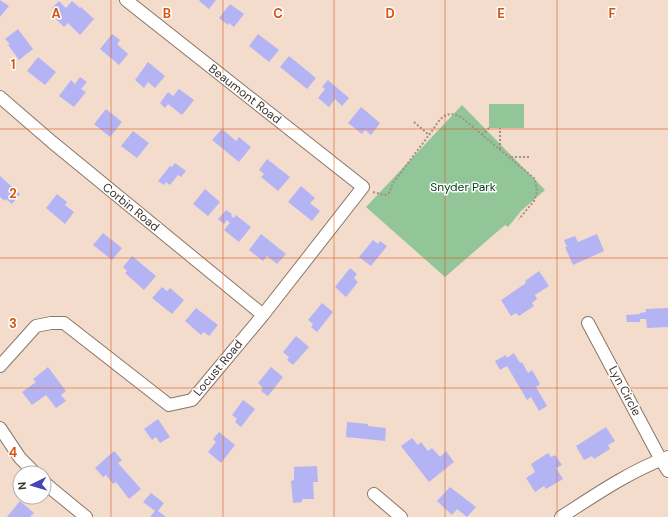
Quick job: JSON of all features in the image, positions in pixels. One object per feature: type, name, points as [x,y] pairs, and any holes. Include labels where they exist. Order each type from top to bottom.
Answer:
[{"type":"street","name":"Beaumont Road","points":[[126,0],[363,187]]},
{"type":"street","name":"Corbin Road","points":[[0,97],[52,142],[263,315]]},
{"type":"street","name":"Locust Road","points":[[0,366],[36,326],[51,323],[64,323],[169,405],[192,400],[263,315],[363,187]]},
{"type":"street","name":"Lyn Circle","points":[[588,323],[664,459],[668,471]]},
{"type":"street","points":[[0,428],[20,458],[27,465]]},
{"type":"street","points":[[562,517],[603,490],[631,474],[664,459]]},
{"type":"street","points":[[52,489],[86,517]]},
{"type":"street","points":[[374,494],[401,517]]},
{"type":"path","points":[[363,187],[377,194],[385,195],[390,192],[393,183],[443,116],[448,113],[454,113],[461,117],[535,179],[537,192],[534,201],[519,219]]},
{"type":"path","points":[[414,122],[429,135]]},
{"type":"path","points":[[482,135],[488,128]]},
{"type":"path","points":[[500,128],[500,149]]},
{"type":"path","points":[[509,157],[531,157]]},
{"type":"green space","points":[[489,104],[524,104],[524,128],[489,128]]},
{"type":"green space","name":"Snyder Park","points":[[462,105],[545,190],[521,211],[508,227],[505,225],[445,277],[366,207]]},
{"type":"building","points":[[0,0],[9,6],[0,17]]},
{"type":"building","points":[[216,0],[209,9],[199,1]]},
{"type":"building","points":[[59,1],[66,8],[72,1],[94,19],[80,35],[68,23],[64,27],[56,19],[60,15],[52,8]]},
{"type":"building","points":[[230,4],[244,14],[234,27],[229,23],[228,25],[219,18]]},
{"type":"building","points":[[18,29],[33,49],[19,60],[8,45],[10,44],[5,39]]},
{"type":"building","points":[[112,34],[120,40],[117,44],[128,54],[119,65],[100,49]]},
{"type":"building","points":[[258,34],[279,50],[269,62],[249,46]]},
{"type":"building","points":[[289,56],[316,78],[307,89],[280,67]]},
{"type":"building","points":[[38,57],[56,72],[45,85],[27,71]]},
{"type":"building","points":[[148,62],[165,76],[155,88],[148,82],[144,88],[135,80]]},
{"type":"building","points":[[80,77],[87,82],[81,89],[86,92],[74,107],[59,96],[71,80],[75,84]]},
{"type":"building","points":[[328,80],[349,98],[342,106],[335,99],[329,107],[318,98],[325,89],[322,87]]},
{"type":"building","points":[[179,89],[194,100],[182,115],[168,104],[165,108],[160,103],[168,92],[173,96]]},
{"type":"building","points":[[361,107],[380,123],[371,135],[365,130],[362,134],[348,123]]},
{"type":"building","points":[[106,109],[122,122],[110,137],[94,124]]},
{"type":"building","points":[[222,129],[236,141],[239,137],[251,147],[239,162],[212,140]]},
{"type":"building","points":[[133,131],[149,143],[137,158],[121,146]]},
{"type":"building","points":[[267,159],[290,177],[278,191],[261,177],[264,174],[259,170]]},
{"type":"building","points":[[175,163],[186,171],[181,177],[178,175],[170,185],[166,182],[164,185],[158,181],[170,166],[172,167]]},
{"type":"building","points":[[0,176],[20,194],[12,204],[6,199],[5,201],[0,197]]},
{"type":"building","points":[[301,186],[315,198],[310,203],[320,211],[312,221],[288,202]]},
{"type":"building","points":[[205,189],[220,202],[208,216],[193,204]]},
{"type":"building","points":[[57,194],[67,202],[65,205],[74,212],[65,224],[46,208]]},
{"type":"building","points":[[226,210],[232,214],[231,216],[234,218],[236,215],[251,227],[239,242],[224,230],[230,223],[227,220],[224,224],[218,219]]},
{"type":"building","points":[[103,233],[122,248],[112,260],[93,245]]},
{"type":"building","points":[[261,234],[286,254],[277,264],[267,256],[263,261],[249,250]]},
{"type":"building","points":[[597,234],[604,251],[573,265],[565,247],[567,247],[564,240],[575,236],[578,242]]},
{"type":"building","points":[[373,240],[378,244],[380,241],[387,246],[371,266],[359,257]]},
{"type":"building","points":[[132,256],[156,276],[144,290],[125,273],[127,271],[123,267]]},
{"type":"building","points":[[350,268],[357,274],[354,278],[358,282],[346,297],[335,287]]},
{"type":"building","points":[[539,271],[549,286],[535,295],[537,299],[532,303],[534,306],[519,316],[516,313],[511,316],[501,300],[526,283],[525,281]]},
{"type":"building","points":[[162,287],[167,291],[170,288],[184,300],[172,314],[152,298]]},
{"type":"building","points":[[322,303],[333,312],[317,332],[311,327],[313,324],[308,320]]},
{"type":"building","points":[[196,308],[218,325],[209,336],[204,332],[201,335],[185,321]]},
{"type":"building","points":[[668,308],[668,327],[647,328],[646,319],[640,319],[640,322],[627,322],[626,315],[640,314],[646,312],[646,309]]},
{"type":"building","points":[[296,336],[309,347],[293,365],[287,360],[289,357],[283,352]]},
{"type":"building","points":[[514,353],[520,363],[522,362],[528,373],[532,370],[540,384],[536,387],[547,406],[539,411],[531,397],[527,400],[507,366],[500,370],[495,361],[506,355],[507,358]]},
{"type":"building","points":[[48,367],[66,391],[61,395],[66,401],[56,408],[46,395],[32,405],[22,392],[36,382],[33,379]]},
{"type":"building","points":[[271,367],[283,377],[268,396],[261,391],[263,388],[258,383]]},
{"type":"building","points":[[243,400],[255,409],[241,427],[235,422],[237,419],[232,415]]},
{"type":"building","points":[[158,419],[170,437],[160,443],[156,437],[152,440],[144,429]]},
{"type":"building","points":[[347,422],[368,424],[368,426],[386,428],[385,441],[346,437]]},
{"type":"building","points":[[606,427],[615,441],[608,445],[610,449],[594,459],[592,456],[584,460],[576,446]]},
{"type":"building","points":[[219,432],[235,445],[221,463],[208,452],[216,442],[213,439]]},
{"type":"building","points":[[412,438],[418,445],[421,442],[428,451],[432,448],[440,457],[446,451],[454,462],[429,482],[401,446]]},
{"type":"building","points":[[114,451],[122,460],[118,463],[141,489],[129,499],[116,482],[113,484],[106,475],[103,477],[95,468]]},
{"type":"building","points":[[548,453],[551,457],[555,455],[562,465],[556,468],[563,479],[546,489],[544,486],[535,492],[526,478],[535,472],[531,464]]},
{"type":"building","points":[[317,466],[318,482],[313,482],[314,499],[302,499],[302,502],[293,503],[291,481],[294,480],[294,467]]},
{"type":"building","points":[[450,487],[476,507],[467,517],[457,509],[452,515],[437,501]]},
{"type":"building","points":[[151,493],[164,503],[158,511],[166,517],[150,517],[155,511],[143,502]]},
{"type":"building","points":[[17,505],[25,505],[34,513],[30,517],[7,517]]}]
